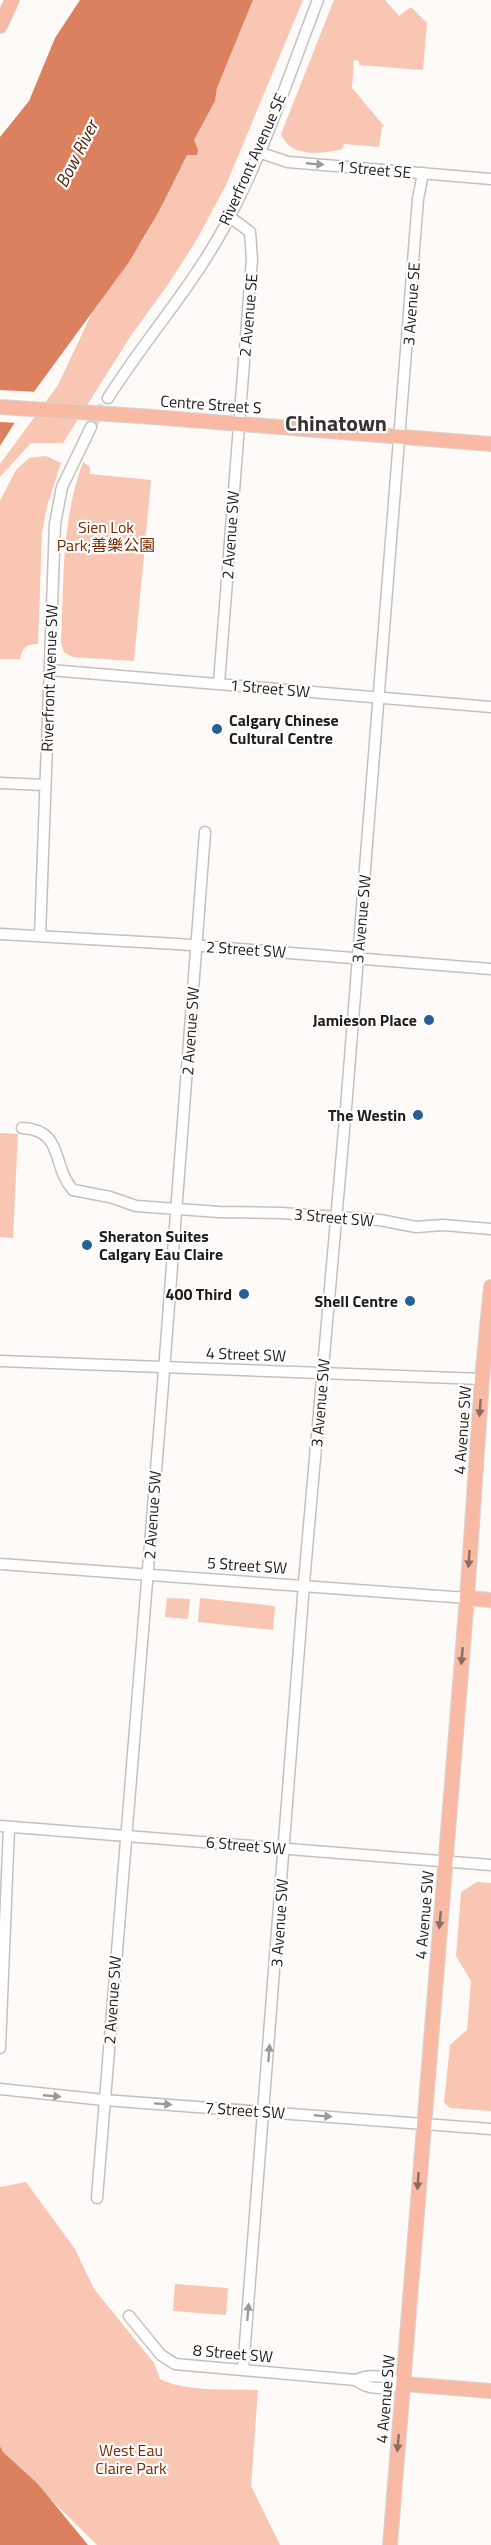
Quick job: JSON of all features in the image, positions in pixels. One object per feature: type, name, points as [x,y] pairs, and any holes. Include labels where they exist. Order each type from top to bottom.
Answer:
[{"type":"main road","points":[[0,26],[12,0]]},
{"type":"main road","name":"Centre Street S","points":[[0,407],[238,423],[491,444]]},
{"type":"main road","name":"4 Avenue SW","points":[[389,2541],[404,2384],[423,2123],[486,1379],[491,1287]]},
{"type":"main road","name":"5 Street SW","points":[[467,1598],[491,1600]]},
{"type":"main road","name":"8 Street SW","points":[[404,2384],[491,2391]]},
{"type":"street","name":"Riverfront Avenue SE","points":[[108,398],[130,364],[181,298],[230,217],[318,0]]},
{"type":"street","name":"1 Street SE","points":[[258,152],[288,162],[491,179]]},
{"type":"street","name":"3 Avenue SE","points":[[400,436],[418,199],[423,173]]},
{"type":"street","name":"2 Avenue SE","points":[[230,217],[247,228],[252,242],[238,423]]},
{"type":"street","name":"2 Avenue SW","points":[[219,683],[238,423]]},
{"type":"street","name":"Riverfront Avenue SW","points":[[40,936],[55,524],[62,487],[91,427]]},
{"type":"street","name":"3 Avenue SW","points":[[243,2370],[304,1586],[400,436]]},
{"type":"street","name":"1 Street SW","points":[[50,670],[491,707]]},
{"type":"street","points":[[0,783],[45,785]]},
{"type":"street","name":"2 Avenue SW","points":[[97,2198],[205,832]]},
{"type":"street","name":"2 Street SW","points":[[0,934],[196,945],[491,969]]},
{"type":"street","name":"3 Street SW","points":[[22,1128],[38,1130],[50,1139],[66,1180],[73,1190],[110,1197],[136,1206],[380,1220],[416,1227],[491,1229]]},
{"type":"street","name":"4 Street SW","points":[[0,1361],[486,1379]]},
{"type":"street","name":"5 Street SW","points":[[0,1564],[467,1598]]},
{"type":"street","points":[[0,2048],[4,1826]]},
{"type":"street","name":"6 Street SW","points":[[4,1826],[491,1866]]},
{"type":"street","name":"7 Street SW","points":[[0,2089],[104,2100],[491,2129]]},
{"type":"street","name":"8 Street SW","points":[[129,2316],[161,2355],[176,2364],[356,2380],[364,2376],[391,2378],[404,2384]]},
{"type":"green space","points":[[253,0],[303,0],[226,185],[196,241],[132,334],[63,443],[31,443],[0,477],[0,464],[58,385],[92,313],[144,238],[187,155],[196,155],[194,140],[215,101],[217,88]]},
{"type":"green space","points":[[334,0],[385,0],[399,16],[411,7],[427,23],[423,70],[359,65],[359,61],[354,60],[352,88],[384,126],[379,147],[344,144],[342,149],[330,152],[301,151],[289,145],[281,134]]},
{"type":"green space","name":"Sien Lok Park;善樂公園","points":[[46,456],[61,463],[47,506],[42,532],[38,644],[25,647],[20,659],[0,659],[0,501],[16,470],[29,458]]},
{"type":"green space","name":"Sien Lok Park;善樂公園","points":[[83,462],[90,467],[90,474],[151,480],[134,661],[72,657],[64,652],[61,643],[67,529]]},
{"type":"green space","points":[[0,1133],[18,1134],[13,1238],[0,1237]]},
{"type":"green space","points":[[167,1598],[190,1599],[188,1619],[165,1617]]},
{"type":"green space","points":[[200,1598],[275,1606],[273,1630],[198,1622]]},
{"type":"green space","points":[[477,1882],[491,1883],[491,2111],[450,2108],[444,2102],[450,2045],[467,2030],[471,1981],[456,1956],[461,1892]]},
{"type":"green space","name":"West Eau Claire Park","points":[[26,2182],[75,2249],[94,2289],[154,2363],[160,2379],[194,2388],[258,2390],[251,2486],[280,2545],[97,2545],[3,2452],[0,2446],[0,2187]]},
{"type":"green space","points":[[175,2284],[228,2288],[226,2315],[173,2311]]},
{"type":"water","name":"Bow River","points":[[80,0],[253,0],[217,88],[215,101],[194,140],[198,150],[197,155],[187,155],[158,213],[129,262],[36,389],[0,446],[0,137],[29,101],[55,38]]},
{"type":"water","points":[[0,2446],[3,2452],[38,2484],[88,2545],[0,2545]]},
{"type":"pier","points":[[0,390],[38,392],[18,423],[0,422]]},
{"type":"tunnel","points":[[91,427],[108,398]]},
{"type":"place","name":"Calgary Chinese Cultural Centre","points":[[217,729]]},
{"type":"place","name":"Jamieson Place","points":[[429,1020]]},
{"type":"place","name":"The Westin","points":[[418,1115]]},
{"type":"place","name":"Sheraton Suites Calgary Eau Claire","points":[[87,1245]]},
{"type":"place","name":"400 Third","points":[[244,1294]]},
{"type":"place","name":"Shell Centre","points":[[410,1301]]},
{"type":"district","name":"Chinatown","points":[[336,423]]}]
